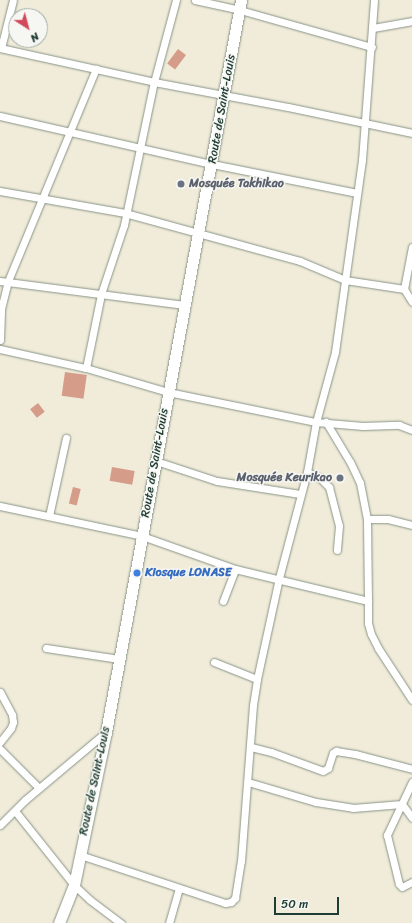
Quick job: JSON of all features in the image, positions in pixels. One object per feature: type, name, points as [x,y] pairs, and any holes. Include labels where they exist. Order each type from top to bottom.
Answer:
[{"type":"main road","name":"Route de Saint-Louis","points":[[59,923],[74,885],[106,732],[184,305],[225,96],[240,5]]},
{"type":"street","points":[[13,0],[1,48],[154,82],[288,107],[365,125],[412,133]]},
{"type":"street","points":[[86,368],[101,294],[109,265],[120,239],[141,148],[154,82],[176,0]]},
{"type":"street","points":[[195,0],[240,5],[372,47]]},
{"type":"street","points":[[80,855],[225,903],[231,902],[234,898],[241,861],[251,747],[253,705],[279,578],[307,472],[316,422],[334,352],[357,193],[365,125],[372,47],[374,0]]},
{"type":"street","points":[[373,28],[412,21]]},
{"type":"street","points":[[0,340],[1,309],[8,281],[96,70]]},
{"type":"street","points":[[0,116],[212,164],[357,193]]},
{"type":"street","points":[[0,191],[125,213],[199,232],[300,261],[345,280],[404,289],[412,302]]},
{"type":"street","points":[[404,289],[409,277],[412,250]]},
{"type":"street","points":[[0,281],[184,305]]},
{"type":"street","points":[[0,349],[86,368],[168,392],[316,422],[363,426],[399,425],[412,430]]},
{"type":"street","points":[[326,422],[357,473],[367,518],[368,623],[371,634],[378,648],[412,700]]},
{"type":"street","points":[[49,516],[66,438]]},
{"type":"street","points":[[156,461],[217,482],[300,494]]},
{"type":"street","points":[[307,472],[320,478],[329,487],[339,526],[337,550]]},
{"type":"street","points":[[0,506],[142,536],[235,569],[279,578],[368,601]]},
{"type":"street","points":[[367,518],[388,519],[412,525]]},
{"type":"street","points":[[223,601],[235,569]]},
{"type":"street","points":[[46,648],[119,659]]},
{"type":"street","points":[[214,662],[258,679]]},
{"type":"street","points":[[0,692],[12,715],[13,722],[11,728],[0,742]]},
{"type":"street","points":[[0,825],[39,788],[106,732]]},
{"type":"street","points":[[251,747],[271,752],[323,771],[328,768],[333,753],[336,751],[356,754],[412,769]]},
{"type":"street","points":[[0,749],[39,788]]},
{"type":"street","points":[[248,782],[316,802],[353,808],[402,804]]},
{"type":"street","points":[[412,782],[387,835],[399,884],[402,887],[412,882]]},
{"type":"street","points":[[402,804],[412,818]]},
{"type":"street","points":[[14,811],[74,885],[90,900],[121,923]]},
{"type":"street","points":[[169,923],[179,888]]},
{"type":"building","points":[[178,49],[186,55],[175,69],[167,63]]},
{"type":"building","points":[[65,372],[87,375],[83,399],[62,396]]},
{"type":"building","points":[[38,403],[45,412],[37,418],[30,409]]},
{"type":"building","points":[[112,467],[135,471],[132,485],[110,481]]},
{"type":"building","points":[[73,487],[81,489],[77,505],[69,503]]},
{"type":"place","name":"Mosquée Takhikao","points":[[181,184]]},
{"type":"place","name":"Mosquée Keurikao","points":[[340,478]]},
{"type":"place","name":"Kiosque LONASE","points":[[137,573]]}]
